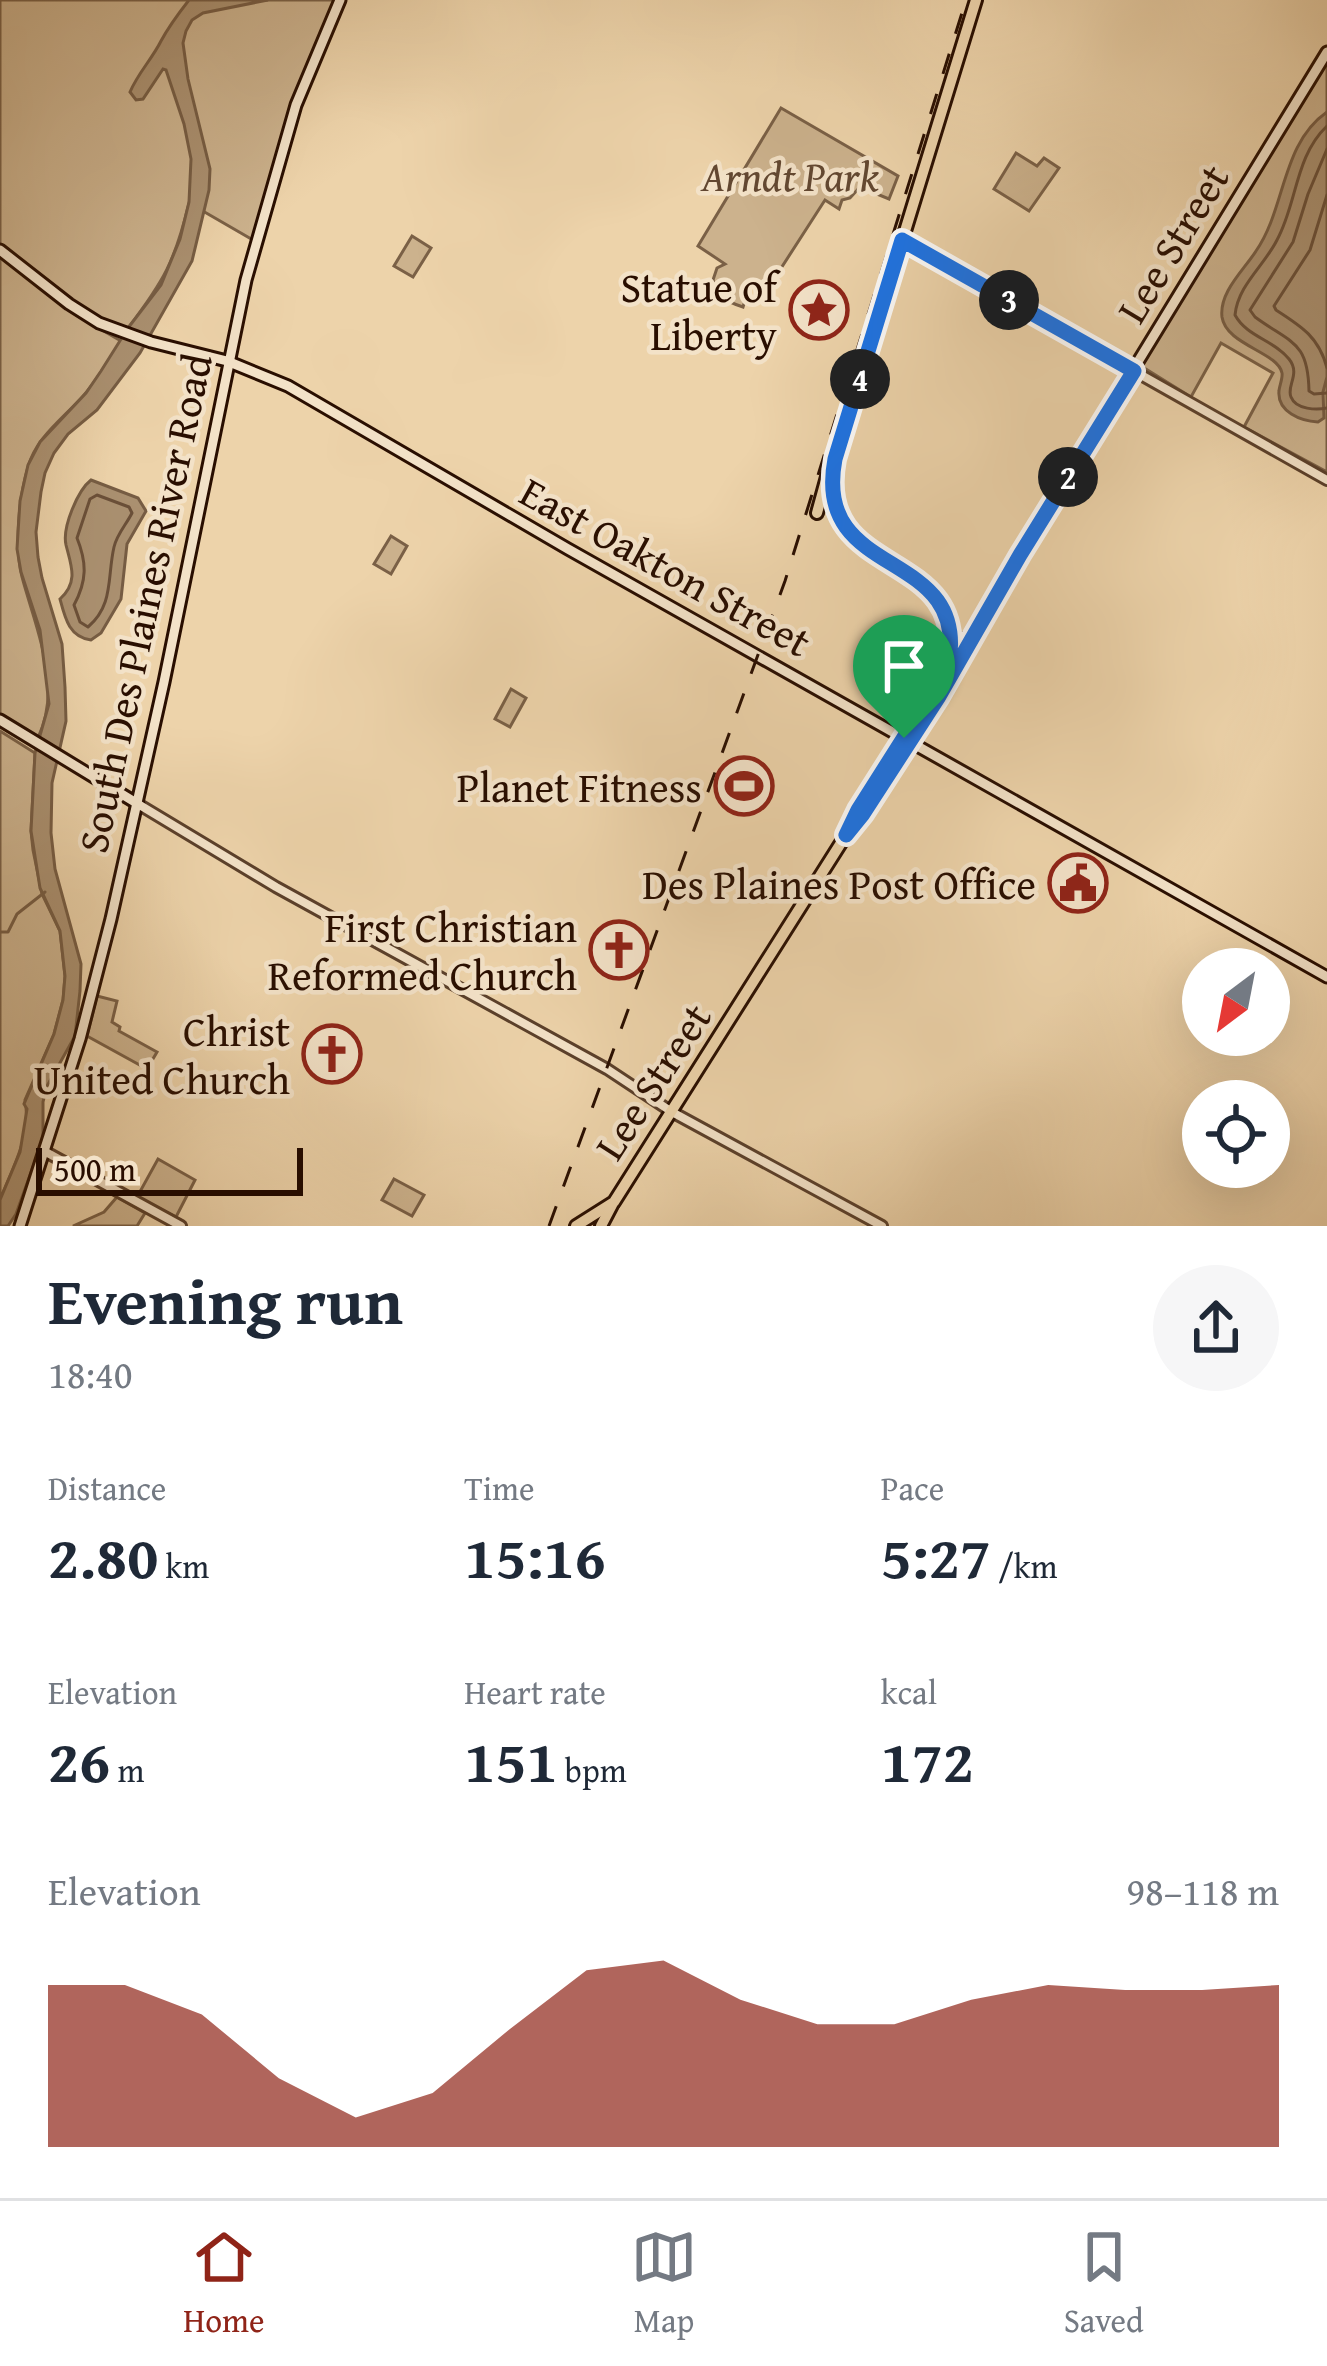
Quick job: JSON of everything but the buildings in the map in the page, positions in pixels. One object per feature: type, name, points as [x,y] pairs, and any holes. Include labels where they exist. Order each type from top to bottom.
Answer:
[{"type":"main road","name":"South Des Plaines River Road","points":[[19,1225],[80,1039],[138,804],[246,280],[297,100],[340,0]]},
{"type":"main road","points":[[817,513],[976,0]]},
{"type":"main road","name":"Lee Street","points":[[576,1226],[614,1202],[858,810],[938,698],[1327,52]]},
{"type":"main road","name":"East Oakton Street","points":[[0,250],[69,304],[120,332],[227,361],[288,386],[1327,977]]},
{"type":"main road","points":[[835,459],[832,489],[843,525],[859,543],[926,586],[940,604],[951,645],[938,698]]},
{"type":"main road","points":[[951,645],[975,633]]},
{"type":"main road","name":"Lee Street","points":[[907,739],[948,668]]},
{"type":"main road","points":[[0,720],[138,804]]},
{"type":"main road","points":[[601,1226],[614,1202]]},
{"type":"street","points":[[902,240],[1327,480]]},
{"type":"street","points":[[138,804],[330,918],[598,1064],[672,1112],[882,1226]]},
{"type":"street","points":[[44,1151],[181,1226]]},
{"type":"green space","points":[[0,0],[335,0],[289,112],[253,240],[189,203],[167,270],[128,328],[77,304],[0,244]]},
{"type":"green space","points":[[1327,60],[1327,472],[1244,427],[1273,373],[1221,343],[1191,397],[1141,366]]},
{"type":"green space","name":"Arndt Park","points":[[781,108],[898,176],[889,199],[860,187],[842,200],[839,209],[825,200],[767,290],[751,281],[743,307],[724,298],[715,286],[717,268],[725,264],[698,246]]},
{"type":"green space","points":[[1016,153],[1037,166],[1044,158],[1059,168],[1029,211],[994,189]]},
{"type":"green space","points":[[412,236],[431,248],[413,277],[394,266]]},
{"type":"green space","points":[[0,256],[76,315],[121,341],[89,389],[37,446],[25,479],[18,551],[48,678],[45,718],[38,738],[0,717]]},
{"type":"green space","points":[[391,536],[407,546],[391,574],[374,564]]},
{"type":"green space","points":[[511,689],[526,698],[510,727],[495,719]]},
{"type":"green space","points":[[0,731],[35,753],[33,850],[42,894],[60,931],[65,976],[54,1034],[25,1100],[23,1139],[0,1200]]},
{"type":"green space","points":[[97,996],[117,1001],[112,1022],[119,1031],[157,1052],[147,1069],[87,1036]]},
{"type":"green space","points":[[158,1159],[195,1180],[176,1217],[137,1197]]},
{"type":"green space","points":[[394,1179],[424,1195],[412,1216],[382,1200]]},
{"type":"green space","points":[[117,1197],[145,1213],[137,1226],[73,1226],[104,1212]]},
{"type":"water","points":[[189,0],[268,0],[203,13],[186,31],[188,79],[210,169],[192,261],[140,353],[97,410],[68,434],[45,473],[36,532],[38,557],[62,644],[66,721],[52,783],[51,833],[55,869],[81,964],[80,991],[75,1036],[43,1102],[43,1139],[16,1214],[8,1226],[0,1226],[0,1200],[20,1152],[24,1104],[54,1034],[65,976],[60,931],[40,888],[31,831],[35,753],[49,704],[40,630],[17,549],[20,501],[28,465],[40,442],[86,393],[161,285],[180,239],[189,202],[191,159],[166,70],[143,99],[136,100],[130,92]]},
{"type":"water","points":[[1327,112],[1327,377],[1324,418],[1318,422],[1286,410],[1279,398],[1282,375],[1278,366],[1232,335],[1222,308],[1228,290],[1266,234],[1301,141]]},
{"type":"water","points":[[91,480],[138,498],[146,511],[127,544],[121,599],[101,633],[91,640],[73,631],[60,599],[72,580],[65,537],[69,519]]},
{"type":"waterway","points":[[0,932],[8,932],[17,914],[45,892]]},
{"type":"railway","points":[[549,1226],[785,581],[966,0]]},
{"type":"place","name":"Statue of Liberty","points":[[819,310]]},
{"type":"place","name":"Planet Fitness","points":[[744,786]]},
{"type":"place","name":"Des Plaines Post Office","points":[[1078,883]]},
{"type":"place","name":"First Christian Reformed Church","points":[[619,950]]},
{"type":"place","name":"Christ United Church","points":[[332,1054]]},
{"type":"route","points":[[902,240],[1134,371],[938,698],[846,835],[904,738],[948,668],[950,632],[940,604],[926,586],[854,538],[839,517],[832,489],[835,459],[902,240]]}]
